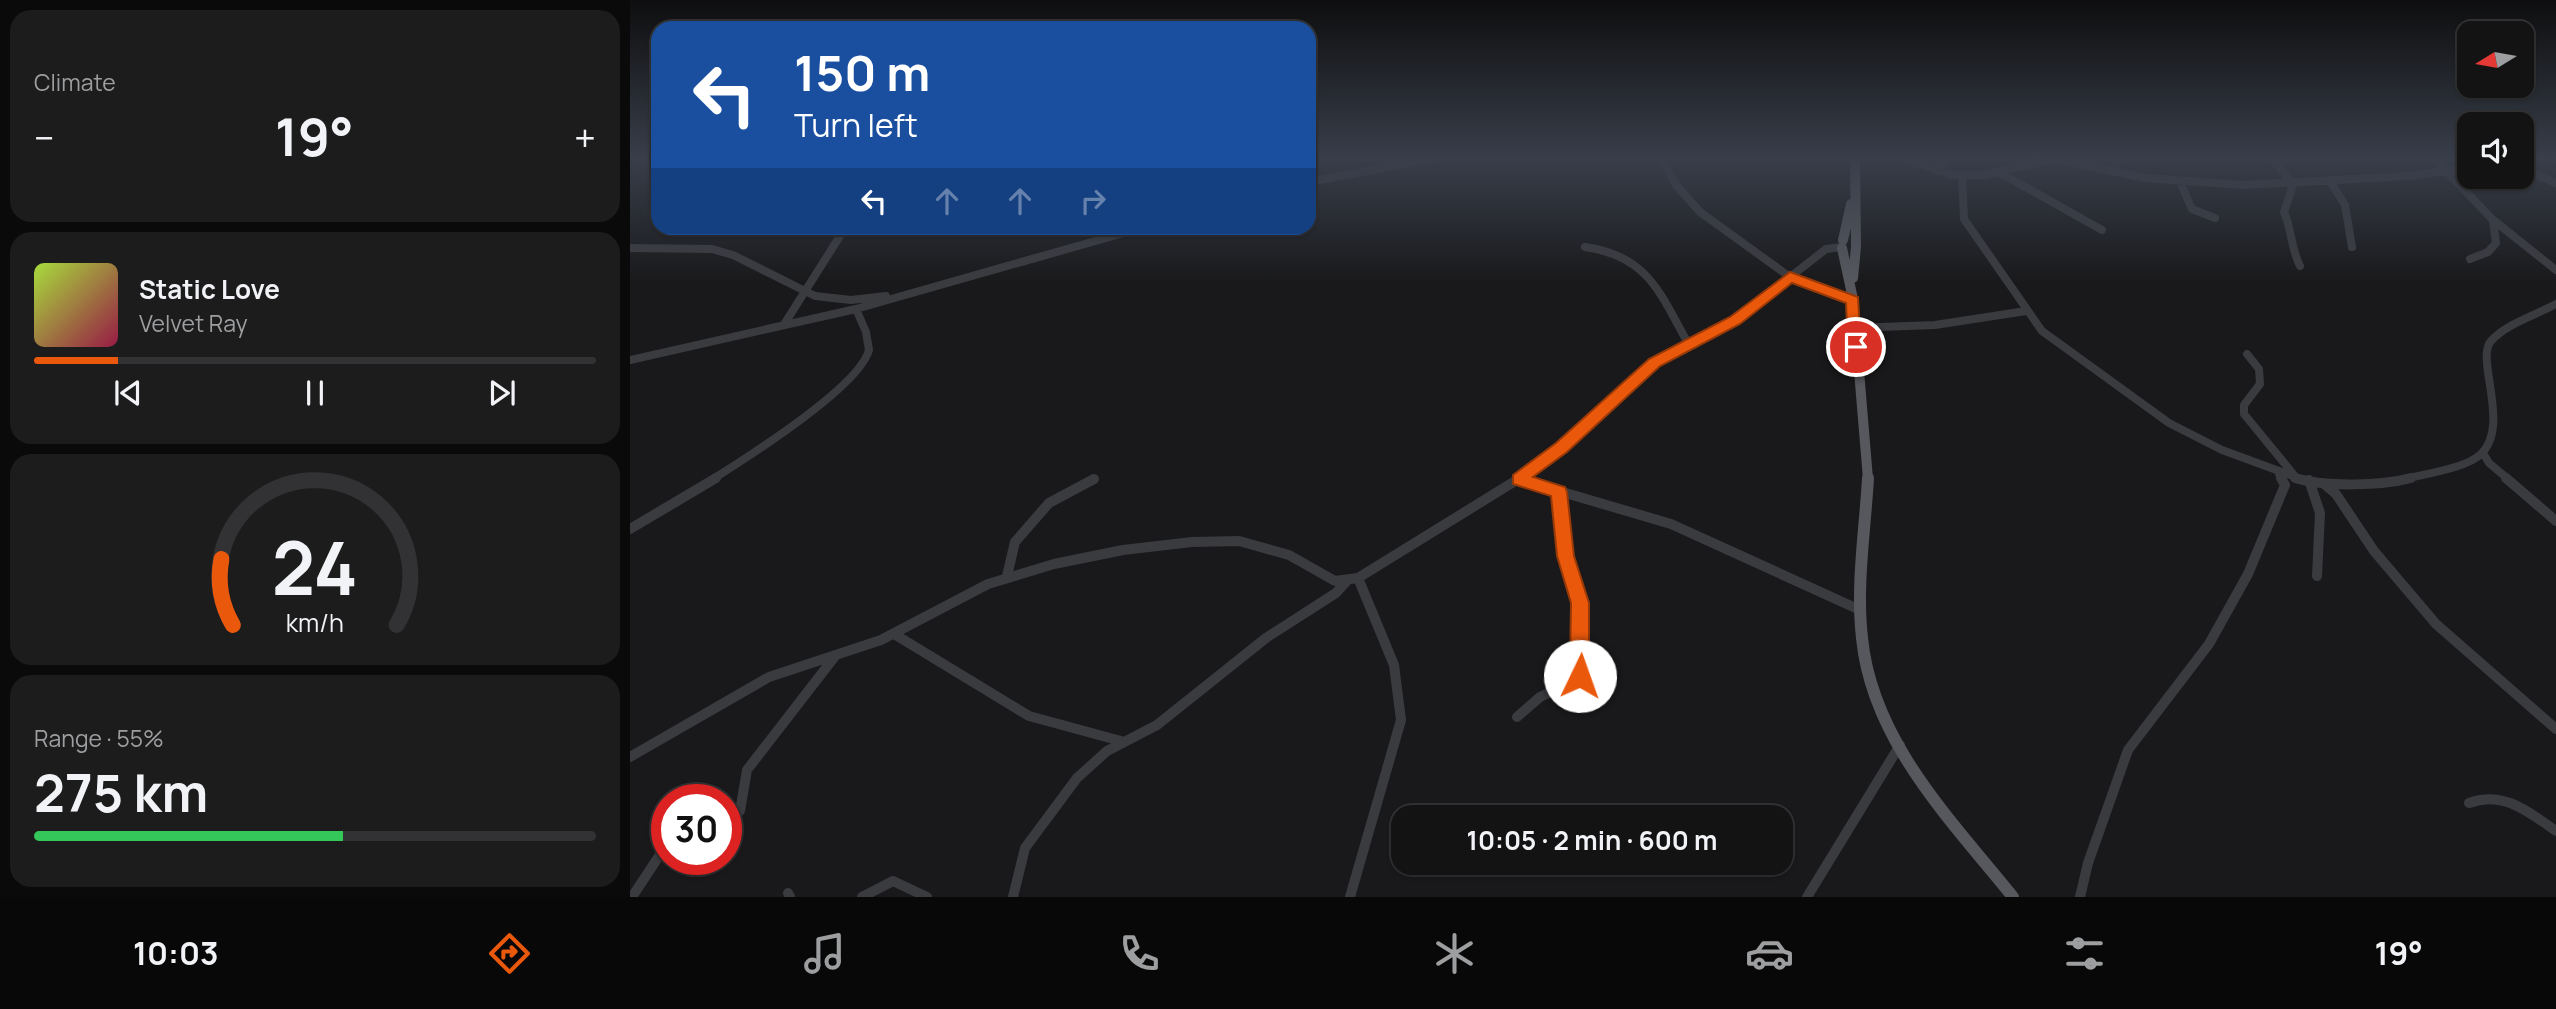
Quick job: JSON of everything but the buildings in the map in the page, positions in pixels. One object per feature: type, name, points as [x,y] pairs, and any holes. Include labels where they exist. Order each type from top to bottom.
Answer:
[{"type":"main road","points":[[1853,200],[1842,244],[1852,296],[1869,471],[1858,579],[1865,665],[1873,694],[1900,745],[2013,897]]},
{"type":"main road","points":[[1852,296],[1856,246],[1855,200]]},
{"type":"main road","points":[[1842,244],[1849,239],[1856,246]]},
{"type":"street","points":[[1689,200],[1700,212],[1790,277],[1852,296]]},
{"type":"street","points":[[1963,200],[1964,219],[1997,263],[2026,312],[2056,342],[2151,413],[2222,450],[2298,479],[2322,482],[2396,482],[2471,461],[2483,453],[2493,429],[2495,402],[2485,352],[2490,342],[2504,331],[2556,304]]},
{"type":"street","points":[[2048,200],[2102,230]]},
{"type":"street","points":[[2188,200],[2192,209],[2215,218]]},
{"type":"street","points":[[2288,200],[2284,212],[2292,229],[2295,256],[2300,266]]},
{"type":"street","points":[[2345,200],[2349,209],[2352,247]]},
{"type":"street","points":[[2474,200],[2492,219],[2556,270]]},
{"type":"street","points":[[2470,259],[2488,252],[2496,243],[2492,219]]},
{"type":"street","points":[[785,323],[841,235]]},
{"type":"street","points":[[630,359],[856,309],[1116,235]]},
{"type":"street","points":[[630,757],[747,688],[790,668],[894,634],[951,602],[1007,576],[1123,550],[1192,542],[1239,541],[1289,555],[1321,575],[1346,582],[1358,579],[1518,479],[1562,447],[1655,362],[1735,320],[1826,249],[1842,244]]},
{"type":"street","points":[[1585,247],[1609,249],[1642,266],[1689,345]]},
{"type":"street","points":[[630,248],[712,249],[733,255],[804,292],[831,299],[906,295]]},
{"type":"street","points":[[630,530],[747,457],[849,379],[869,354],[868,338],[856,309]]},
{"type":"street","points":[[1854,328],[1935,325],[2026,312]]},
{"type":"street","points":[[2247,354],[2259,369],[2260,384],[2244,405],[2244,414],[2277,459],[2298,479]]},
{"type":"street","points":[[2483,453],[2489,463],[2556,521]]},
{"type":"street","points":[[2080,897],[2088,863],[2128,750],[2209,644],[2233,602],[2285,485],[2278,472]]},
{"type":"street","points":[[1007,576],[1015,542],[1049,503],[1094,479]]},
{"type":"street","points":[[1518,479],[1671,524],[1731,548],[1860,610]]},
{"type":"street","points":[[2309,480],[2320,513],[2318,576]]},
{"type":"street","points":[[2322,482],[2336,494],[2374,551],[2436,624],[2556,729]]},
{"type":"street","points":[[1517,718],[1540,697],[1575,681],[1581,669],[1580,603],[1566,556],[1559,492]]},
{"type":"street","points":[[1350,897],[1399,731],[1403,698],[1389,650],[1358,579]]},
{"type":"street","points":[[1013,897],[1021,859],[1035,831],[1077,778],[1121,741],[1157,725],[1266,638],[1336,593],[1346,582]]},
{"type":"street","points":[[894,634],[1029,716],[1121,741]]},
{"type":"street","points":[[742,799],[747,770],[837,654]]},
{"type":"street","points":[[1807,897],[1900,745]]},
{"type":"street","points":[[2469,803],[2490,796],[2506,799],[2556,831]]},
{"type":"street","points":[[632,897],[651,868]]},
{"type":"street","points":[[862,897],[893,881],[927,897]]},
{"type":"route","points":[[1580,676],[1580,603],[1566,556],[1559,492],[1518,479],[1562,447],[1621,396],[1655,362],[1735,320],[1790,277],[1853,300],[1856,347]]}]
